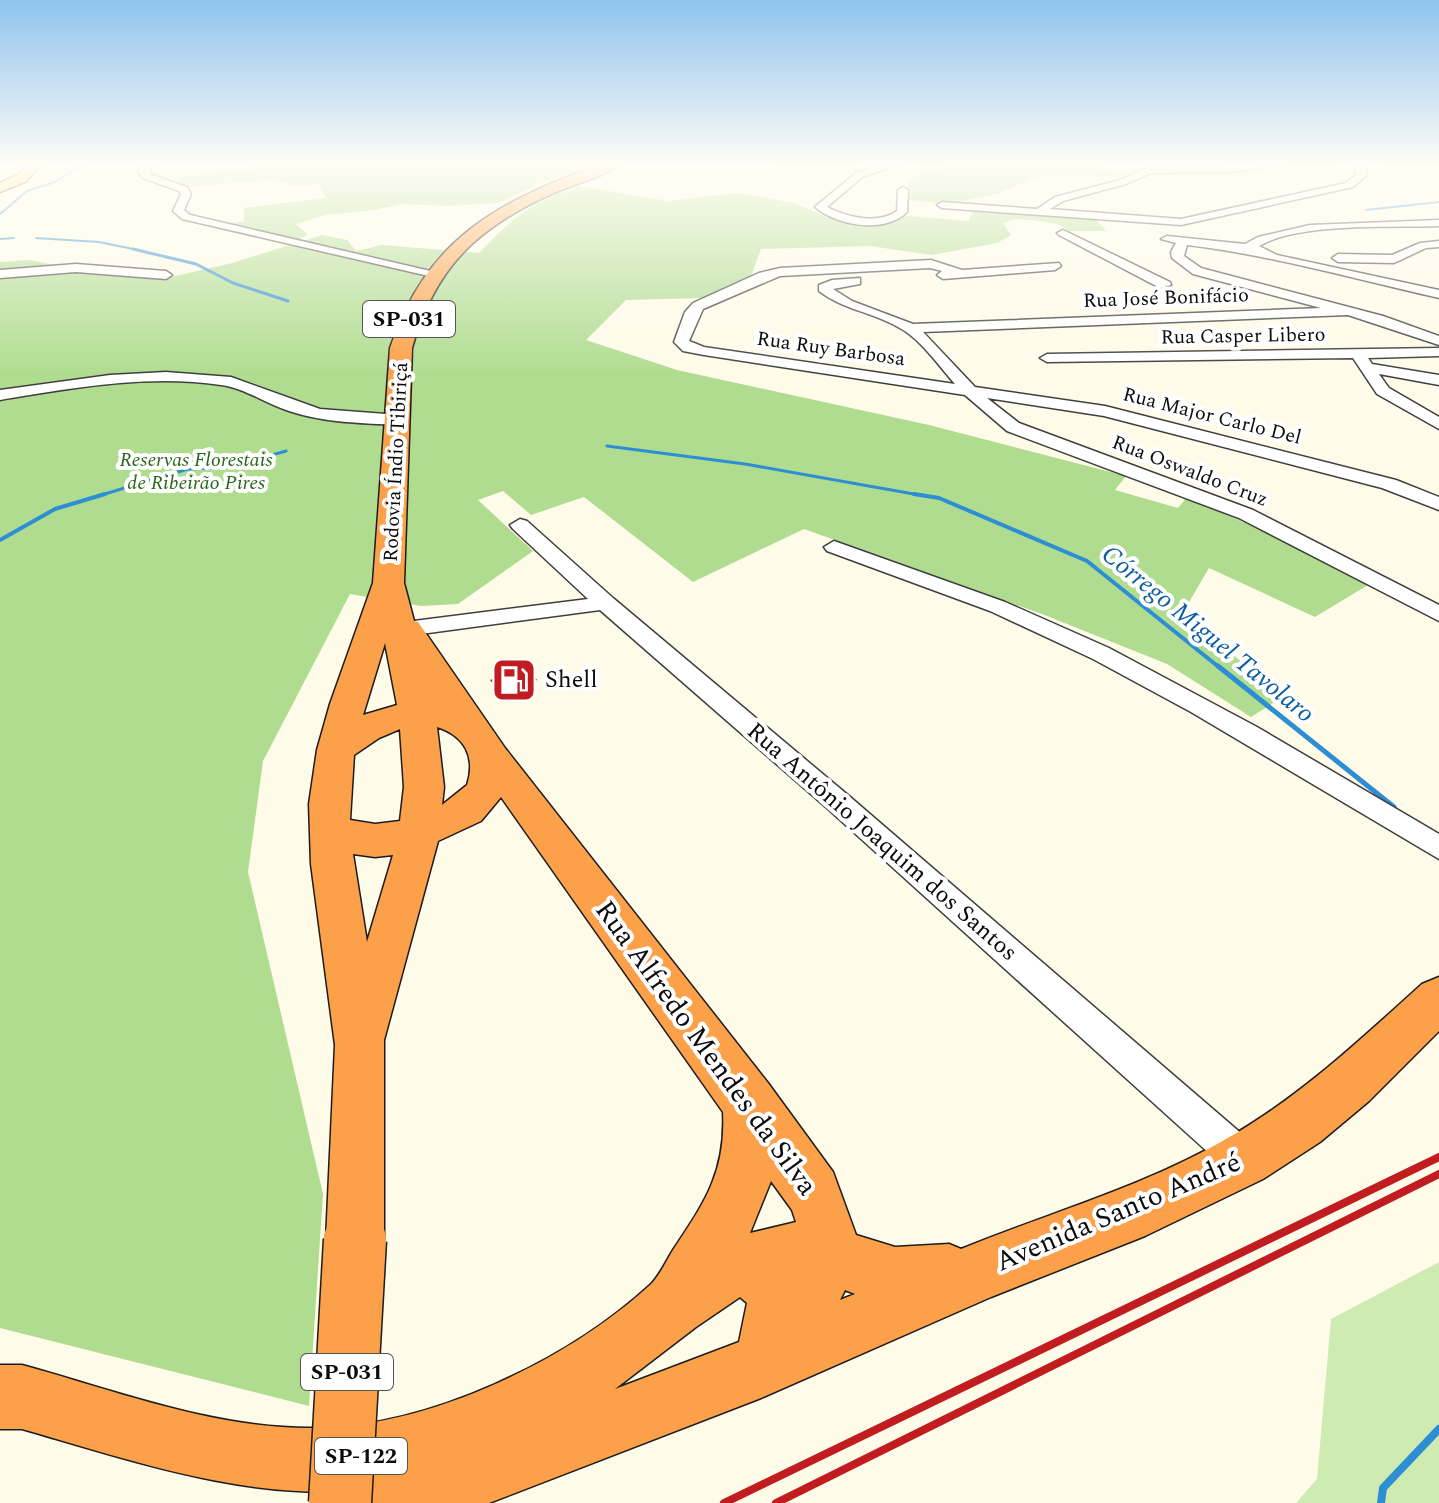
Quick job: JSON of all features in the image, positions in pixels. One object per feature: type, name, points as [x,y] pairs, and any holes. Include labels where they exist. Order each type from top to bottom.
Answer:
[{"type":"highway","name":"Rodovia Índio Tibiriçá","points":[[360,1045],[409,876],[424,787],[419,728],[399,637],[402,617],[399,420],[405,331],[411,311],[433,273],[473,234]]},
{"type":"highway","name":"Rodovia Índio Tibiriçá","points":[[340,1503],[355,1240],[360,1045],[329,828],[336,750],[352,690],[402,617]]},
{"type":"highway","name":"Rua Alfredo Mendes da Silva","points":[[402,617],[482,743],[749,1101],[813,1192],[825,1224],[827,1252],[810,1297],[761,1366]]},
{"type":"highway","points":[[336,750],[376,722],[419,728],[440,716],[482,743],[492,767],[488,784],[463,812],[425,845],[409,876]]},
{"type":"highway","points":[[378,842],[402,824],[424,787]]},
{"type":"highway","points":[[329,828],[354,839],[378,842],[419,831],[463,812],[514,809],[543,822]]},
{"type":"highway","name":"Avenida Santo André","points":[[761,1366],[980,1271],[1125,1216],[1244,1160],[1301,1123],[1351,1083],[1439,999]]},
{"type":"highway","points":[[671,1308],[729,1209],[745,1175],[751,1129],[749,1101]]},
{"type":"highway","name":"Avenida Santo André","points":[[827,1252],[898,1277],[980,1271]]},
{"type":"highway","name":"SP-122","points":[[7,1395],[222,1452],[283,1461],[339,1460],[394,1451],[438,1438],[533,1400],[630,1341],[711,1279],[774,1254],[827,1252]]},
{"type":"highway","points":[[741,1266],[763,1273],[770,1282],[779,1308],[778,1321],[761,1366]]},
{"type":"highway","name":"SP-122","points":[[400,1503],[761,1366]]},
{"type":"street","points":[[262,234],[433,273]]},
{"type":"street","points":[[1066,234],[1142,264],[1165,285]]},
{"type":"street","points":[[1169,234],[1160,244],[1183,241],[1382,260],[1402,257],[1424,245],[1439,244]]},
{"type":"street","points":[[1247,248],[1262,239],[1286,234]]},
{"type":"street","points":[[1183,241],[1177,252],[1178,258],[1197,271],[1350,311],[1439,341]]},
{"type":"street","points":[[1247,248],[1274,258],[1439,294]]},
{"type":"street","name":"Rua Ruy Barbosa","points":[[960,273],[931,264],[770,273],[695,308],[680,338],[688,348],[969,389]]},
{"type":"street","points":[[912,328],[853,308],[824,288],[846,282],[1055,266]]},
{"type":"street","points":[[0,274],[76,268],[166,275]]},
{"type":"street","name":"Rua José Bonifácio","points":[[912,328],[1350,311]]},
{"type":"street","name":"Rua José Bonifácio","points":[[948,347],[984,325]]},
{"type":"street","points":[[1397,325],[1439,329]]},
{"type":"street","name":"Rua Oswaldo Cruz","points":[[912,328],[948,347],[969,389],[1013,427],[1246,514],[1439,614]]},
{"type":"street","name":"Rua Casper Libero","points":[[1047,358],[1361,361],[1439,352]]},
{"type":"street","points":[[1361,361],[1439,380]]},
{"type":"street","points":[[1361,361],[1378,387],[1389,396],[1437,422]]},
{"type":"street","points":[[0,395],[103,381],[193,377],[243,385],[298,410],[339,417],[399,420]]},
{"type":"street","name":"Rua Major Carlo Del","points":[[969,389],[1133,418],[1389,484],[1439,504]]},
{"type":"street","name":"Rua Antônio Joaquim dos Santos","points":[[520,525],[605,603],[839,803],[1244,1160]]},
{"type":"street","points":[[834,547],[1012,612],[1092,649],[1269,745],[1439,848]]},
{"type":"street","points":[[402,617],[438,630],[605,603]]},
{"type":"green space","points":[[269,234],[308,235],[294,241]]},
{"type":"green space","name":"Reservas Florestais de Ribeirão Pires","points":[[498,234],[1010,234],[997,243],[932,255],[870,246],[761,249],[751,276],[704,298],[626,300],[586,340],[677,370],[929,425],[1126,476],[1115,490],[1178,508],[1186,498],[1267,532],[1368,585],[1315,617],[1209,568],[1182,614],[1284,696],[1251,717],[1167,664],[1042,614],[804,529],[693,582],[584,497],[531,515],[503,491],[478,500],[533,551],[458,604],[421,606],[350,594],[263,761],[248,872],[323,1194],[309,1406],[0,1328],[0,262],[30,260],[104,275],[162,279],[232,263],[322,235],[347,240],[356,251],[382,245],[479,253]]},
{"type":"green space","points":[[1439,1262],[1439,1503],[1296,1503],[1317,1479],[1331,1319]]},
{"type":"building","name":"Shell","points":[[526,666],[537,680],[501,694],[490,680]]},
{"type":"waterway","points":[[0,239],[14,238]]},
{"type":"waterway","points":[[36,238],[99,242],[143,251]]},
{"type":"waterway","points":[[133,249],[196,264],[233,283],[288,301]]},
{"type":"waterway","name":"Córrego Miguel Tavolaro","points":[[607,446],[745,464],[925,496]]},
{"type":"waterway","points":[[98,496],[188,469],[229,467],[286,451]]},
{"type":"waterway","points":[[0,540],[55,509],[105,494]]},
{"type":"waterway","name":"Córrego Miguel Tavolaro","points":[[914,494],[939,498],[1087,561],[1220,668]]},
{"type":"waterway","name":"Córrego Miguel Tavolaro","points":[[1218,666],[1394,807]]},
{"type":"waterway","points":[[1381,1503],[1383,1488],[1439,1429]]},
{"type":"railway","points":[[724,1503],[1439,1157],[1435,1159]]},
{"type":"railway","points":[[776,1503],[1439,1174]]},
{"type":"place","name":"Shell","points":[[514,680]]}]
